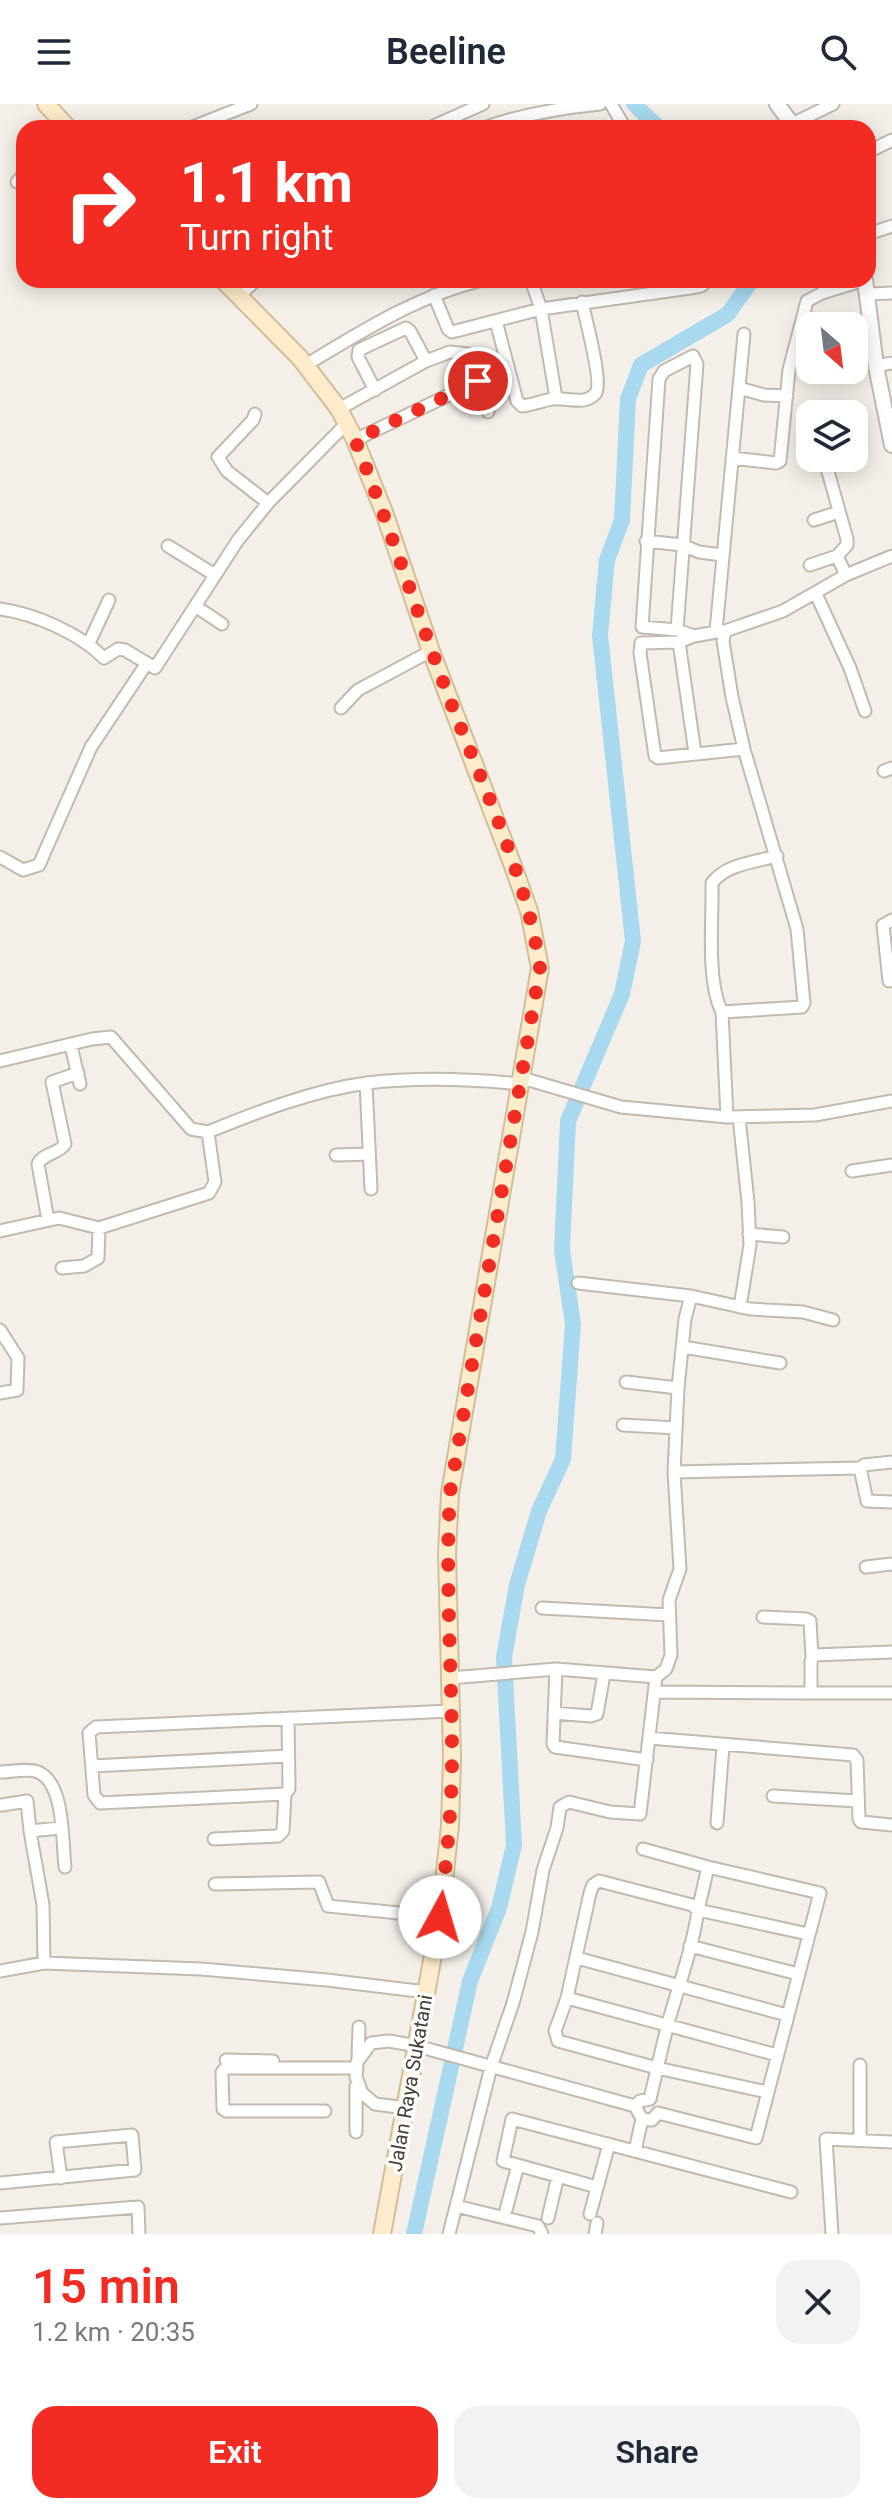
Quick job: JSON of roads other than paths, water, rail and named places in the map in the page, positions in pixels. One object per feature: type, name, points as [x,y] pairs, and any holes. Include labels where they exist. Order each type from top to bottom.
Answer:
[{"type":"main road","points":[[46,104],[60,120]]},
{"type":"main road","name":"Jalan Raya Sukatani","points":[[231,288],[303,362],[343,416],[355,440],[529,911],[540,968],[450,1493],[447,1553],[450,1826],[440,1917],[382,2234]]},
{"type":"street","points":[[210,120],[251,104]]},
{"type":"street","points":[[516,117],[527,104]]},
{"type":"street","points":[[508,120],[559,108],[600,104]]},
{"type":"street","points":[[777,104],[789,120]]},
{"type":"street","points":[[805,120],[833,104]]},
{"type":"street","points":[[451,120],[483,108]]},
{"type":"street","points":[[239,296],[248,288]]},
{"type":"street","points":[[303,362],[452,288]]},
{"type":"street","points":[[534,288],[541,309],[556,398]]},
{"type":"street","points":[[434,295],[450,332],[541,309],[690,288]]},
{"type":"street","points":[[732,458],[780,461],[789,370],[807,301],[822,293],[850,288]]},
{"type":"street","points":[[866,288],[876,366],[891,436]]},
{"type":"street","points":[[496,321],[519,403],[524,406],[556,398],[581,400],[594,396],[598,391],[582,302]]},
{"type":"street","points":[[375,390],[358,357],[359,350],[406,328],[426,361]]},
{"type":"street","points":[[722,1012],[803,1006],[797,929],[744,749],[720,631],[722,555],[744,334]]},
{"type":"street","points":[[0,609],[20,612],[89,643],[104,658],[118,649],[125,650],[153,667],[158,666],[238,540],[343,416],[375,390],[426,361],[450,352],[465,352],[488,412]]},
{"type":"street","points":[[695,753],[678,636],[697,364],[693,356],[664,371],[659,379],[640,653],[655,756],[658,758],[744,749]]},
{"type":"street","points":[[876,366],[892,363]]},
{"type":"street","points":[[355,440],[478,381]]},
{"type":"street","points":[[739,388],[764,395],[787,396]]},
{"type":"street","points":[[255,414],[218,457],[227,471],[268,503]]},
{"type":"street","points":[[810,565],[837,556],[847,545],[828,472]]},
{"type":"street","points":[[814,520],[839,512]]},
{"type":"street","points":[[646,541],[682,545],[699,552],[722,555]]},
{"type":"street","points":[[168,546],[215,575]]},
{"type":"street","points":[[837,556],[846,575]]},
{"type":"street","points":[[641,643],[720,631],[783,611],[846,575],[892,556]]},
{"type":"street","points":[[816,594],[850,668],[865,711]]},
{"type":"street","points":[[89,643],[109,600]]},
{"type":"street","points":[[195,606],[222,624]]},
{"type":"street","points":[[642,627],[678,636]]},
{"type":"street","points":[[341,708],[358,690],[431,651]]},
{"type":"street","points":[[0,857],[23,870],[39,865],[91,747],[147,663]]},
{"type":"street","points":[[740,1307],[748,1264],[749,1234],[722,1012],[715,980],[712,883],[736,866],[777,856]]},
{"type":"street","points":[[889,981],[890,964],[883,925],[892,920]]},
{"type":"street","points":[[0,1061],[111,1037],[191,1129],[208,1132],[263,1110],[366,1083],[466,1079],[522,1081],[609,1103],[678,1114],[733,1117],[815,1115],[892,1101]]},
{"type":"street","points":[[48,1220],[38,1164],[65,1144],[52,1082],[79,1078],[71,1046]]},
{"type":"street","points":[[366,1083],[371,1189]]},
{"type":"street","points":[[0,1231],[59,1218],[99,1228],[209,1193],[215,1182],[208,1132]]},
{"type":"street","points":[[336,1155],[369,1154]]},
{"type":"street","points":[[852,1171],[892,1165]]},
{"type":"street","points":[[62,1268],[84,1266],[98,1258],[99,1228]]},
{"type":"street","points":[[749,1234],[783,1237]]},
{"type":"street","points":[[578,1283],[691,1296],[740,1307],[803,1312],[833,1320]]},
{"type":"street","points":[[450,1678],[556,1669],[656,1677],[666,1669],[671,1655],[669,1600],[680,1569],[674,1472],[678,1388],[685,1319],[691,1296]]},
{"type":"street","points":[[0,1330],[18,1359],[17,1390],[0,1393]]},
{"type":"street","points":[[683,1347],[780,1363]]},
{"type":"street","points":[[626,1382],[678,1388]]},
{"type":"street","points":[[623,1425],[676,1428]]},
{"type":"street","points":[[674,1472],[860,1468],[892,1462]]},
{"type":"street","points":[[860,1468],[866,1500],[892,1502]]},
{"type":"street","points":[[866,1567],[892,1564]]},
{"type":"street","points":[[542,1608],[669,1615]]},
{"type":"street","points":[[763,1617],[810,1621],[811,1693]]},
{"type":"street","points":[[812,1657],[892,1652]]},
{"type":"street","points":[[556,1669],[555,1747],[647,1760]]},
{"type":"street","points":[[554,1713],[597,1714],[604,1674]]},
{"type":"street","points":[[449,2234],[491,2067],[513,2003],[560,1807],[569,1802],[610,1812],[640,1814],[656,1677]]},
{"type":"street","points":[[655,1692],[892,1693]]},
{"type":"street","points":[[285,1794],[100,1803],[94,1795],[89,1733],[96,1727],[451,1711]]},
{"type":"street","points":[[214,1839],[278,1836],[283,1831],[285,1794],[289,1789],[288,1718]]},
{"type":"street","points":[[649,1738],[853,1755],[857,1760],[857,1814],[861,1822],[892,1825]]},
{"type":"street","points":[[717,1823],[723,1746]]},
{"type":"street","points":[[92,1766],[288,1756]]},
{"type":"street","points":[[0,1772],[35,1771],[42,1775],[59,1801],[65,1867]]},
{"type":"street","points":[[773,1796],[857,1801]]},
{"type":"street","points":[[2,1805],[27,1801],[43,1905],[44,1963]]},
{"type":"street","points":[[30,1831],[60,1828]]},
{"type":"street","points":[[643,1849],[820,1893],[756,2138],[658,2113]]},
{"type":"street","points":[[650,2099],[708,1867]]},
{"type":"street","points":[[767,2092],[657,2068],[558,2041],[555,2031],[567,1998],[590,1893],[599,1881],[673,1899],[698,1910],[808,1934]]},
{"type":"street","points":[[215,1884],[319,1882],[328,1906],[440,1917]]},
{"type":"street","points":[[690,1946],[798,1974]]},
{"type":"street","points":[[577,1958],[787,2015]]},
{"type":"street","points":[[0,1971],[44,1963],[201,1969],[426,1992]]},
{"type":"street","points":[[567,1998],[777,2055]]},
{"type":"street","points":[[356,2132],[359,2027]]},
{"type":"street","points":[[406,2108],[375,2104],[362,2093],[357,2066],[371,2043],[389,2041],[417,2046],[635,2106],[642,2119],[635,2151]]},
{"type":"street","points":[[226,2060],[357,2066]]},
{"type":"street","points":[[860,2065],[860,2140]]},
{"type":"street","points":[[325,2111],[226,2111],[223,2109],[222,2072],[226,2068],[357,2066]]},
{"type":"street","points":[[635,2106],[640,2101],[650,2099],[658,2113]]},
{"type":"street","points":[[642,2119],[652,2120],[658,2113]]},
{"type":"street","points":[[597,2187],[503,2161],[512,2119],[791,2192]]},
{"type":"street","points":[[0,2183],[61,2178],[135,2170],[132,2135],[56,2142],[61,2178]]},
{"type":"street","points":[[832,2234],[825,2141],[830,2138],[892,2142]]},
{"type":"street","points":[[594,2223],[597,2187],[609,2144]]},
{"type":"street","points":[[506,2210],[518,2165]]},
{"type":"street","points":[[548,2218],[558,2176]]},
{"type":"street","points":[[456,2206],[538,2226],[542,2234]]},
{"type":"street","points":[[0,2218],[138,2207],[139,2234]]},
{"type":"waterway","points":[[634,104],[651,120]]},
{"type":"waterway","points":[[414,2234],[470,1981],[499,1908],[514,1845],[504,1657],[517,1585],[539,1511],[563,1459],[573,1324],[562,1250],[568,1121],[622,994],[633,941],[600,635],[607,560],[622,520],[628,399],[641,365],[728,314],[746,288]]}]
